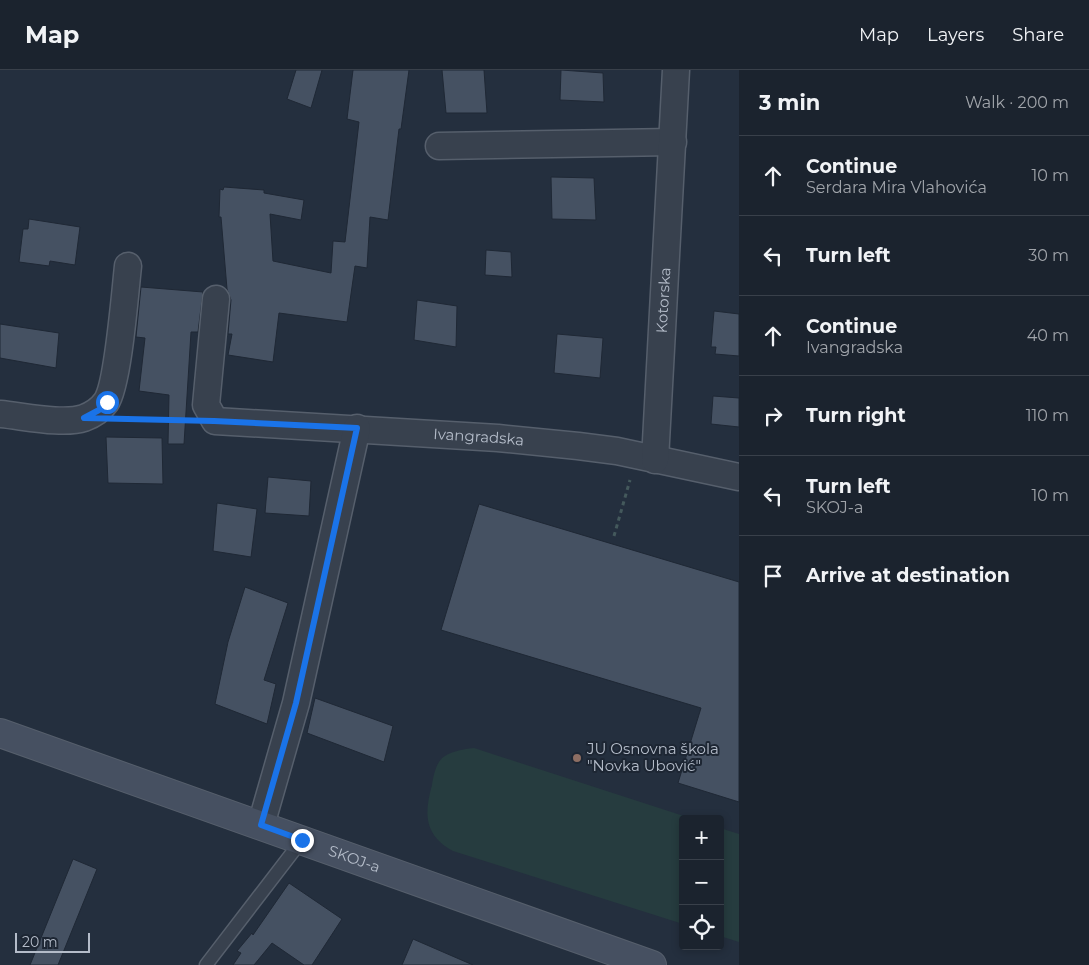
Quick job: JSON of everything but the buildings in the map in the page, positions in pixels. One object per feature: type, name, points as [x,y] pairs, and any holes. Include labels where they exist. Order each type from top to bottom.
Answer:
[{"type":"main road","name":"SKOJ-a","points":[[0,733],[652,965]]},
{"type":"street","name":"Kotorska","points":[[646,457],[673,142],[676,70]]},
{"type":"street","points":[[438,146],[673,142]]},
{"type":"street","points":[[0,414],[69,420],[84,418],[99,410],[107,402],[114,372],[128,266]]},
{"type":"street","points":[[214,421],[206,406],[216,299]]},
{"type":"street","name":"Ivangradska","points":[[214,421],[357,428],[498,438],[617,450],[739,477]]},
{"type":"street","points":[[261,825],[296,703],[357,428]]},
{"type":"lane","points":[[206,965],[302,840]]},
{"type":"path","points":[[84,418],[214,421]]},
{"type":"path","points":[[614,536],[646,457]]},
{"type":"green space","points":[[474,748],[681,815],[679,815],[679,923],[453,851],[443,845],[436,838],[429,823],[427,814],[429,796],[435,770],[439,762],[450,753]]},
{"type":"green space","points":[[724,829],[739,834],[739,942],[724,937]]},
{"type":"place","name":"JU Osnovna škola \"Novka Ubović\"","points":[[577,758]]},
{"type":"route","points":[[107,402],[99,410],[84,418],[214,421],[357,428],[296,703],[261,825],[302,840]]}]
